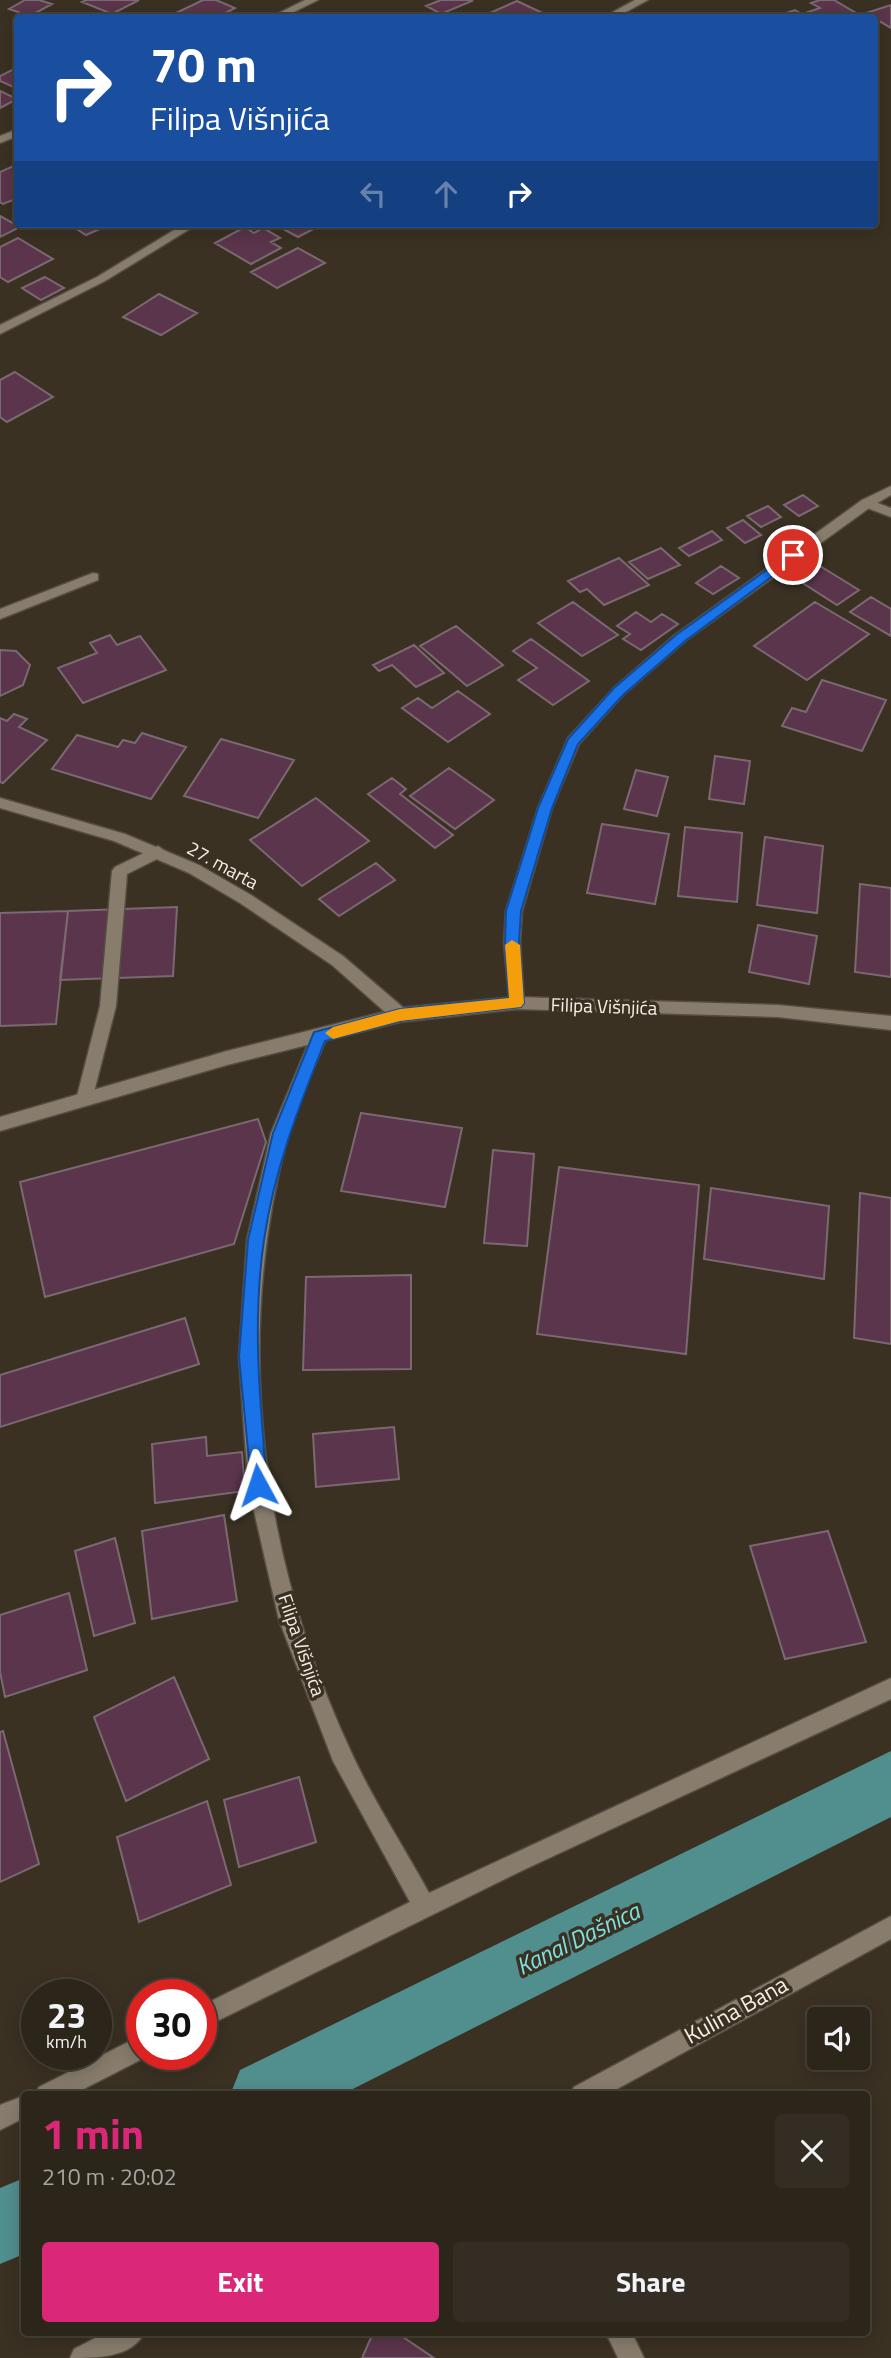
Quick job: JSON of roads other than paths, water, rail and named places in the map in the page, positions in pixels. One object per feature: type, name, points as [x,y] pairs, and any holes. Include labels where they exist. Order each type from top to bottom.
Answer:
[{"type":"street","points":[[282,14],[313,0]]},
{"type":"street","points":[[614,14],[643,0]]},
{"type":"street","points":[[0,330],[101,279],[185,228]]},
{"type":"street","points":[[516,1003],[512,942],[514,911],[545,808],[573,742],[619,691],[680,638],[867,503],[891,490]]},
{"type":"street","points":[[867,503],[891,513]]},
{"type":"street","points":[[0,614],[93,577]]},
{"type":"street","name":"27. marta","points":[[0,803],[82,825],[158,852],[212,878],[308,939],[358,975],[381,994],[400,1015]]},
{"type":"street","points":[[84,1100],[108,1006],[120,871],[158,852]]},
{"type":"street","name":"Filipa Višnjića","points":[[0,1124],[227,1058],[400,1015],[516,1003],[778,1011],[891,1023]]},
{"type":"street","name":"Filipa Višnjića","points":[[319,1037],[280,1133],[256,1240],[248,1357],[258,1485],[289,1620],[339,1749],[424,1906]]},
{"type":"street","points":[[217,2010],[424,1906],[891,1688]]},
{"type":"street","name":"Kulina Bana","points":[[589,2091],[891,1927]]},
{"type":"street","points":[[55,2091],[126,2056]]},
{"type":"street","points":[[0,2118],[21,2108]]},
{"type":"street","points":[[83,2358],[125,2336]]},
{"type":"street","points":[[620,2336],[631,2358]]},
{"type":"waterway","name":"Kanal Dašnica","points":[[273,2091],[891,1783]]},
{"type":"waterway","name":"Kanal Dašnica","points":[[0,2227],[21,2216]]}]
